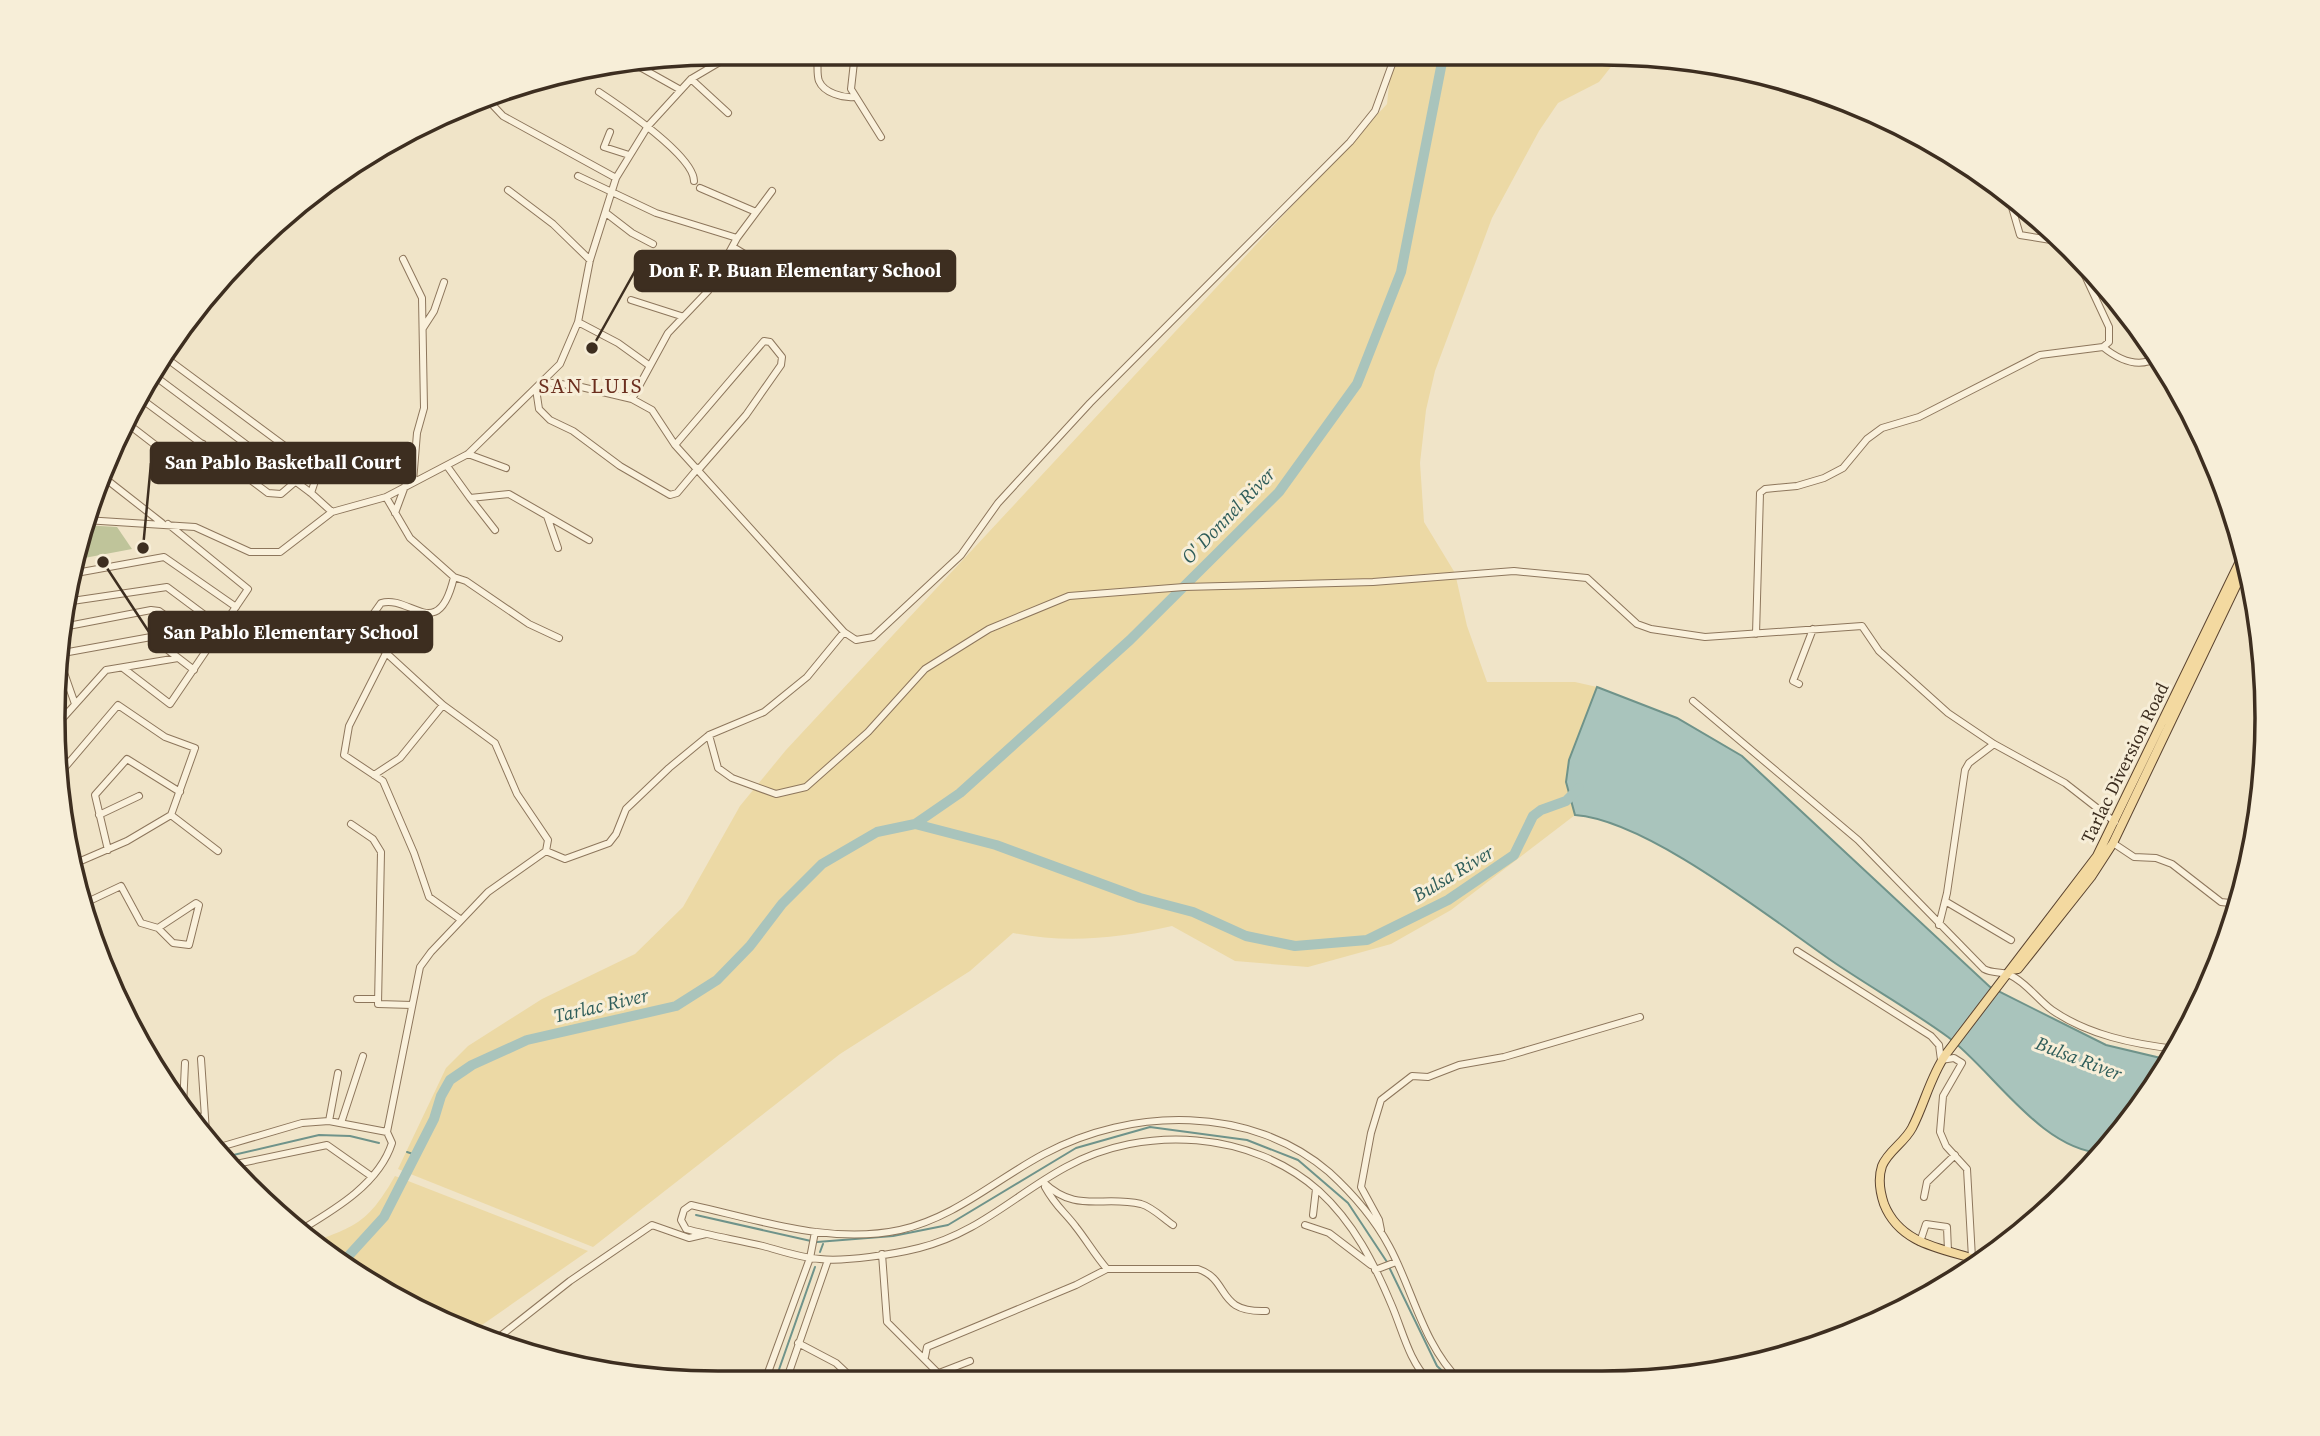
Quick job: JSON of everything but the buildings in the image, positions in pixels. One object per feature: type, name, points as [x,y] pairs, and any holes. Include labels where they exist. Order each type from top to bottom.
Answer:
[{"type":"main road","name":"Tarlac Diversion Road","points":[[1967,1260],[1920,1242],[1893,1222],[1882,1196],[1880,1175],[1888,1156],[1912,1128],[1944,1057],[2009,974],[2012,964],[2110,841],[2237,567]]},
{"type":"main road","name":"Tarlac Diversion Road","points":[[2118,824],[2240,578]]},
{"type":"street","points":[[95,521],[195,527],[250,552],[265,555],[280,552],[332,512],[386,497],[468,454],[560,364],[578,322],[590,260],[616,178],[648,126],[679,89],[715,65]]},
{"type":"street","points":[[818,65],[822,86],[841,97],[854,97]]},
{"type":"street","points":[[852,65],[854,97],[881,137]]},
{"type":"street","points":[[544,382],[577,386],[632,400],[652,410],[676,445],[844,632],[856,640],[873,637],[965,551],[998,503],[1090,403],[1367,122],[1384,91],[1392,65]]},
{"type":"street","points":[[643,69],[679,89]]},
{"type":"street","points":[[691,79],[728,113]]},
{"type":"street","points":[[598,92],[648,126],[692,172],[694,181]]},
{"type":"street","points":[[492,105],[503,116],[616,178]]},
{"type":"street","points":[[610,132],[604,147],[629,155]]},
{"type":"street","points":[[578,176],[656,213],[737,238]]},
{"type":"street","points":[[700,188],[756,212]]},
{"type":"street","points":[[508,190],[552,224],[590,260]]},
{"type":"street","points":[[632,400],[681,316],[708,291],[737,238],[772,191]]},
{"type":"street","points":[[2013,211],[2020,235],[2046,239]]},
{"type":"street","points":[[606,213],[632,233],[653,244]]},
{"type":"street","points":[[733,247],[791,282]]},
{"type":"street","points":[[403,259],[422,298],[424,408],[417,433],[413,482]]},
{"type":"street","points":[[1756,634],[1761,492],[1824,478],[1843,468],[1867,439],[1882,428],[1919,417],[2040,355],[2103,347],[2109,342],[2109,327],[2088,281]]},
{"type":"street","points":[[422,330],[433,311],[443,282]]},
{"type":"street","points":[[631,300],[681,316]]},
{"type":"street","points":[[578,322],[618,343],[650,366]]},
{"type":"street","points":[[536,389],[540,409],[551,420],[573,431],[620,466],[670,495],[677,493],[746,415],[781,365],[782,357],[778,349],[764,341],[676,445]]},
{"type":"street","points":[[2103,347],[2118,359],[2137,363],[2148,360]]},
{"type":"street","points":[[171,362],[313,467],[317,475],[311,493]]},
{"type":"street","points":[[159,380],[311,493],[332,512]]},
{"type":"street","points":[[146,402],[273,495],[281,494],[295,482]]},
{"type":"street","points":[[133,428],[176,461],[190,449],[203,444]]},
{"type":"street","points":[[468,454],[506,468]]},
{"type":"street","points":[[447,466],[495,530]]},
{"type":"street","points":[[109,481],[248,589],[170,704],[122,668]]},
{"type":"street","points":[[396,513],[405,486]]},
{"type":"street","points":[[470,498],[509,494],[589,540]]},
{"type":"street","points":[[386,497],[410,538],[454,577],[466,580],[529,624],[559,638]]},
{"type":"street","points":[[547,516],[558,548]]},
{"type":"street","points":[[82,572],[164,557],[236,607]]},
{"type":"street","points":[[709,735],[715,760],[723,773],[776,794],[799,790],[824,772],[868,732],[925,669],[989,629],[1069,596],[1184,587],[1373,582],[1466,573],[1555,572],[1590,580],[1637,624],[1651,629],[1704,637],[1862,626],[1879,651],[1940,706],[1994,744],[2065,783],[2118,824]]},
{"type":"street","points":[[454,577],[450,593],[442,606],[430,612],[418,613],[391,602],[381,603],[369,620],[368,631],[371,639],[443,705],[495,743],[525,808],[546,833],[547,850]]},
{"type":"street","points":[[75,600],[167,587],[222,628]]},
{"type":"street","points":[[71,625],[151,610],[159,611],[210,648]]},
{"type":"street","points":[[1799,684],[1793,681],[1797,665],[1813,629]]},
{"type":"street","points":[[547,850],[565,859],[609,843],[617,834],[626,809],[709,735],[764,712],[807,677],[844,632]]},
{"type":"street","points":[[68,652],[143,637],[151,638],[194,670]]},
{"type":"street","points":[[386,653],[369,681],[349,726],[344,747],[348,758],[383,781],[414,853],[429,897],[460,919]]},
{"type":"street","points":[[65,715],[101,673],[111,668],[178,658]]},
{"type":"street","points":[[66,678],[75,704]]},
{"type":"street","points":[[1693,701],[1848,831],[1984,969],[1994,974],[2009,974],[2066,1018],[2120,1040],[2166,1047]]},
{"type":"street","points":[[66,766],[118,705],[165,737],[195,748],[171,815],[108,850],[81,861]]},
{"type":"street","points":[[374,775],[400,758],[443,705]]},
{"type":"street","points":[[1939,925],[1965,770],[1969,763],[1994,744]]},
{"type":"street","points":[[108,850],[95,794],[127,759],[180,792]]},
{"type":"street","points":[[99,815],[139,796]]},
{"type":"street","points":[[171,815],[218,851]]},
{"type":"street","points":[[351,824],[373,839],[381,852],[378,1014]]},
{"type":"street","points":[[2110,841],[2134,857],[2164,861],[2221,902],[2228,903]]},
{"type":"street","points":[[308,1226],[340,1207],[387,1159],[392,1143],[387,1132],[420,967],[460,919],[488,892],[547,850]]},
{"type":"street","points":[[91,900],[121,886],[141,923],[158,928],[173,943],[188,946],[199,905],[196,903],[158,928]]},
{"type":"street","points":[[1945,901],[2011,940]]},
{"type":"street","points":[[1797,951],[1931,1036],[1944,1057],[1954,1058],[1962,1065],[1943,1096],[1940,1132],[1946,1146],[1967,1169],[1973,1256]]},
{"type":"street","points":[[357,999],[412,1005]]},
{"type":"street","points":[[1380,1232],[1379,1220],[1362,1187],[1371,1133],[1383,1098],[1412,1076],[1428,1077],[1459,1065],[1504,1056],[1640,1017]]},
{"type":"street","points":[[341,1123],[363,1056]]},
{"type":"street","points":[[201,1059],[204,1121]]},
{"type":"street","points":[[184,1093],[185,1063]]},
{"type":"street","points":[[329,1121],[338,1073]]},
{"type":"street","points":[[1421,1371],[1415,1363],[1377,1268],[1363,1242],[1340,1211],[1317,1189],[1291,1171],[1257,1155],[1212,1143],[1175,1139],[1104,1150],[1067,1166],[993,1216],[961,1234],[921,1248],[882,1254],[828,1260],[706,1234],[682,1225],[684,1210],[688,1206],[814,1234],[867,1234],[932,1221],[961,1208],[1041,1156],[1070,1141],[1118,1126],[1174,1120],[1230,1125],[1293,1147],[1308,1156],[1351,1193],[1380,1232],[1443,1362],[1451,1371]]},
{"type":"street","points":[[224,1146],[302,1123],[329,1121],[387,1132]]},
{"type":"street","points":[[240,1163],[327,1144],[371,1176]]},
{"type":"street","points":[[1924,1197],[1927,1182],[1955,1155]]},
{"type":"street","points":[[1042,1182],[1059,1196],[1073,1201],[1091,1203],[1113,1200],[1144,1205],[1173,1224]]},
{"type":"street","points":[[1042,1182],[1057,1209],[1076,1227],[1088,1247],[1107,1269]]},
{"type":"street","points":[[1313,1214],[1317,1189]]},
{"type":"street","points":[[1920,1242],[1925,1224],[1942,1226],[1949,1230],[1948,1251]]},
{"type":"street","points":[[502,1335],[570,1280],[652,1225],[689,1238],[706,1234]]},
{"type":"street","points":[[1305,1225],[1329,1233],[1377,1268]]},
{"type":"street","points":[[769,1371],[811,1255],[814,1234]]},
{"type":"street","points":[[882,1254],[885,1318],[895,1332],[937,1371]]},
{"type":"street","points":[[789,1371],[828,1260]]},
{"type":"street","points":[[1377,1268],[1395,1262]]},
{"type":"street","points":[[925,1357],[930,1346],[1076,1285],[1107,1269],[1198,1269],[1210,1275],[1229,1302],[1236,1307],[1266,1311]]},
{"type":"street","points":[[798,1343],[836,1363],[844,1371]]},
{"type":"street","points":[[944,1371],[970,1361]]},
{"type":"sand","points":[[1391,65],[1612,65],[1599,82],[1558,103],[1539,131],[1492,218],[1435,371],[1426,410],[1420,463],[1424,522],[1455,573],[1467,626],[1487,682],[1575,682],[1597,687],[1569,760],[1566,782],[1575,815],[1451,910],[1391,944],[1308,967],[1235,961],[1172,926],[1133,934],[1074,939],[1013,933],[970,971],[840,1054],[593,1247],[398,1169],[446,1068],[468,1046],[542,999],[635,954],[683,907],[740,806],[786,750],[1387,104]]},
{"type":"sand","points":[[395,1176],[588,1251],[480,1326],[391,1284],[323,1238],[361,1220],[378,1203]]},
{"type":"green space","points":[[94,526],[117,527],[132,549],[85,558]]},
{"type":"water","points":[[1597,687],[1677,718],[1742,756],[1990,987],[2106,1045],[2160,1058],[2120,1116],[2093,1149],[2080,1149],[2038,1124],[1948,1037],[1832,961],[1742,897],[1672,852],[1637,834],[1604,821],[1575,815],[1566,782],[1569,760]]},
{"type":"waterway","name":"O' Donnel River","points":[[348,1256],[384,1217],[434,1119],[441,1096],[450,1080],[472,1065],[527,1040],[676,1006],[717,980],[750,946],[782,904],[822,864],[877,832],[915,824],[960,793],[1130,640],[1279,492],[1357,384],[1401,272],[1441,65]]},
{"type":"waterway","name":"Bulsa River","points":[[915,824],[996,845],[1140,898],[1193,912],[1246,936],[1295,946],[1367,940],[1448,900],[1514,855],[1533,816],[1541,810],[1566,801],[1579,788]]},
{"type":"waterway","points":[[817,1242],[893,1236],[948,1225],[1076,1148],[1150,1127],[1247,1140],[1298,1160],[1348,1203],[1387,1262]]},
{"type":"waterway","points":[[233,1155],[319,1135],[350,1136],[379,1143]]},
{"type":"waterway","points":[[407,1152],[416,1155]]},
{"type":"waterway","points":[[696,1215],[811,1241]]},
{"type":"waterway","points":[[820,1252],[823,1244]]},
{"type":"waterway","points":[[778,1371],[815,1267]]},
{"type":"waterway","points":[[1389,1267],[1437,1366],[1442,1371]]},
{"type":"place","name":"Don F. P. Buan Elementary School","points":[[592,348]]},
{"type":"place","name":"San Pablo Basketball Court","points":[[143,548]]},
{"type":"place","name":"San Pablo Elementary School","points":[[103,562]]},
{"type":"district","name":"SAN LUIS","points":[[591,386]]},
{"type":"water label","name":"Tarlac River","points":[[601,1005]]}]
